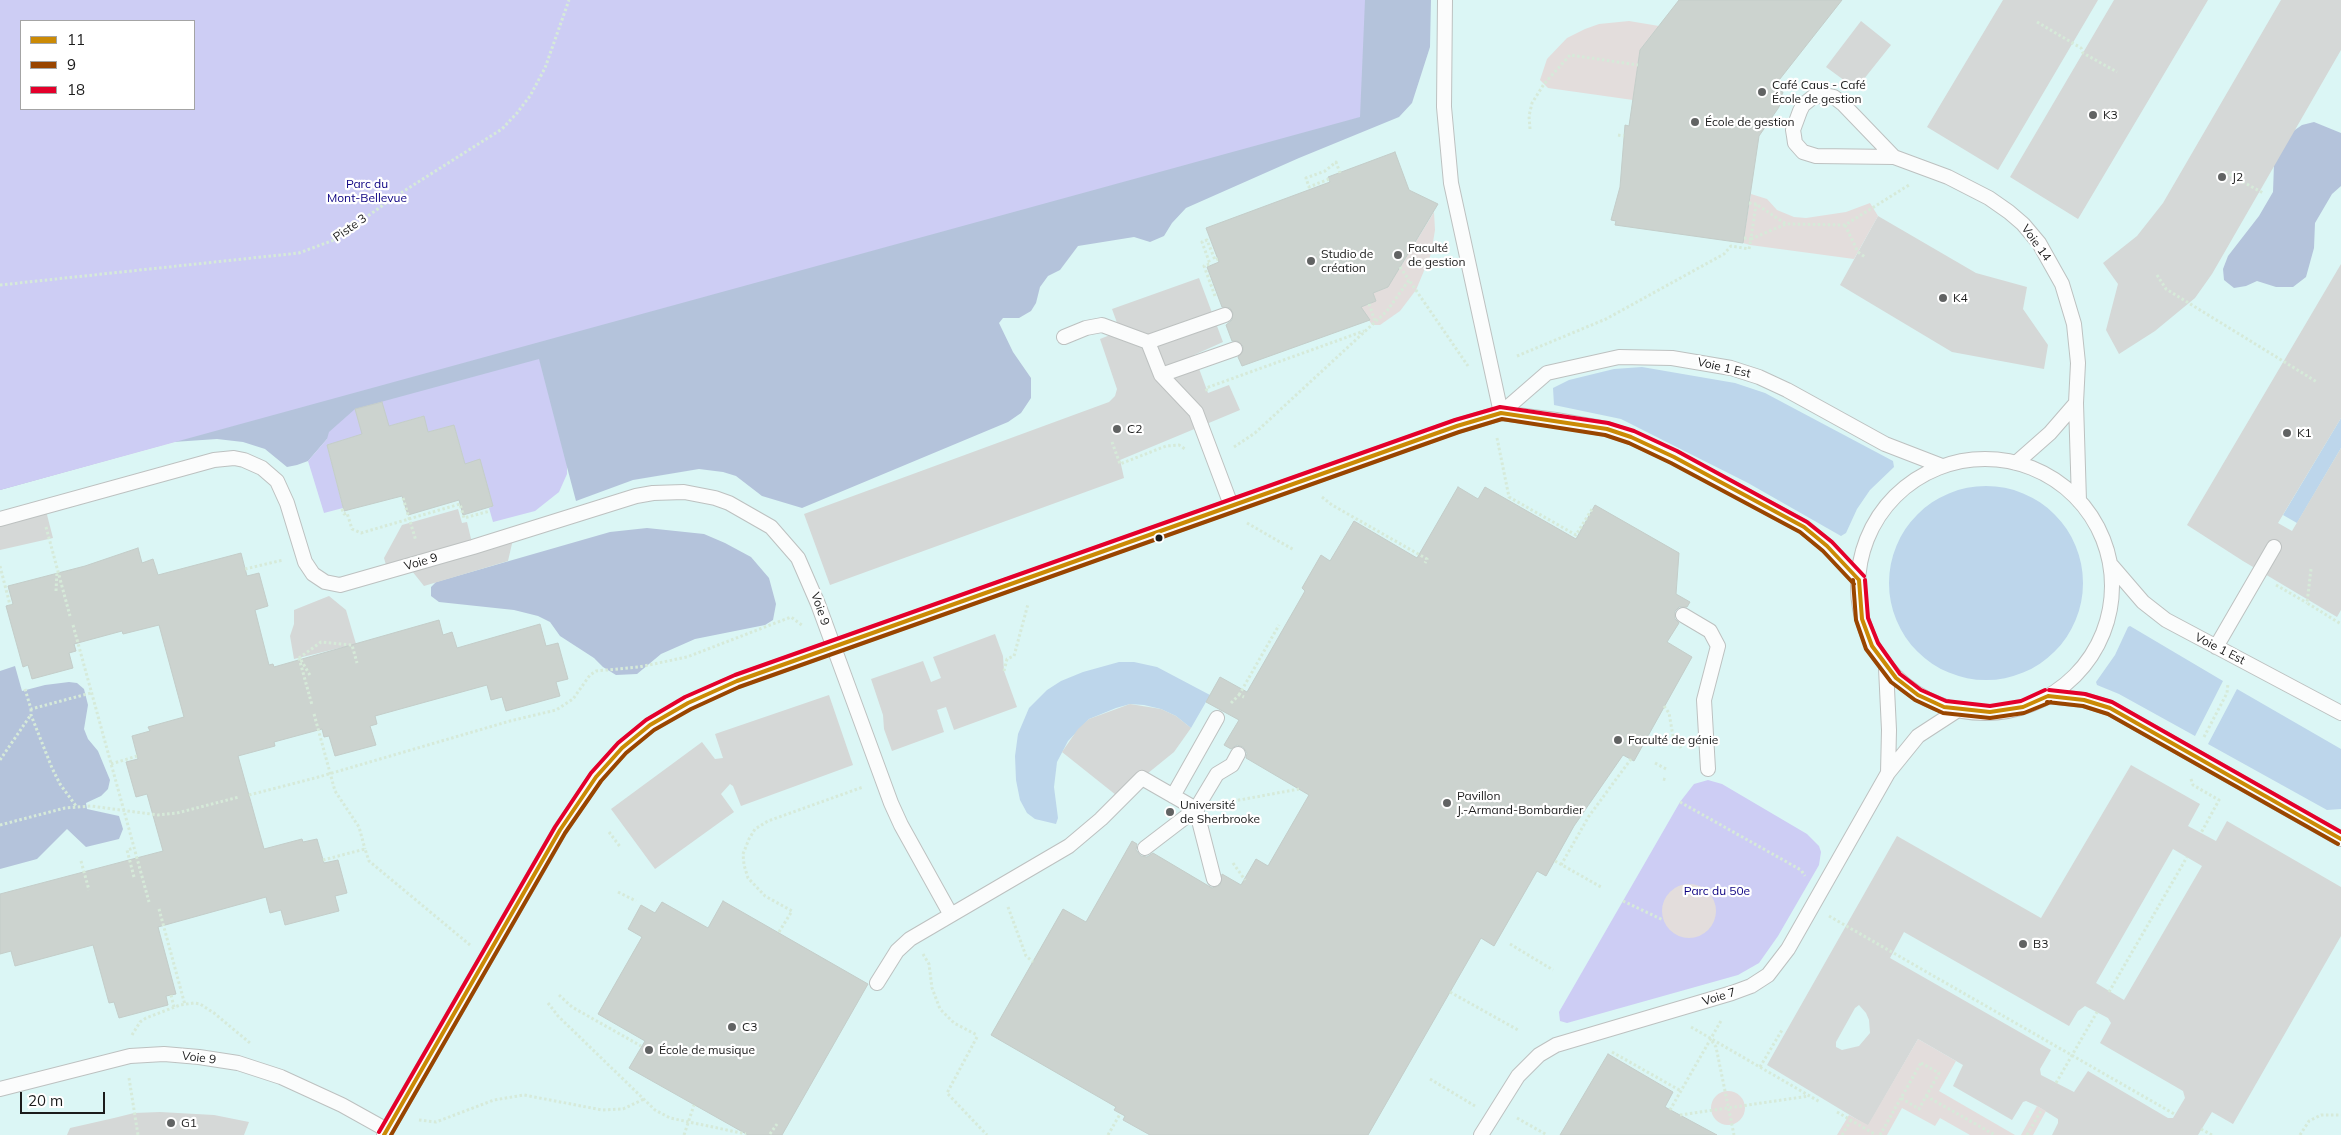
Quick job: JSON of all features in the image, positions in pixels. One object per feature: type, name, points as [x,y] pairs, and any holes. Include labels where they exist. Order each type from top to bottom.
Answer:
[{"type":"lane","points":[[1445,0],[1444,107],[1450,176],[1467,263],[1501,413]]},
{"type":"lane","name":"Voie 14","points":[[1894,158],[1843,104],[1834,97],[1825,95],[1813,97],[1803,105],[1793,130],[1795,143],[1803,152],[1816,156],[1894,158],[1955,180],[1989,198],[2016,218],[2039,244],[2062,284],[2074,324],[2078,363],[2076,403],[2078,501]]},
{"type":"lane","points":[[1064,337],[1086,328],[1102,325],[1148,342],[1226,315]]},
{"type":"lane","points":[[1148,342],[1161,375],[1196,412],[1231,505]]},
{"type":"lane","points":[[1161,375],[1235,349]]},
{"type":"lane","name":"Voie 1 Est","points":[[1501,413],[1547,373],[1619,357],[1672,358],[1731,368],[1760,377],[1886,444],[1942,466]]},
{"type":"lane","points":[[2016,463],[2050,434],[2076,403]]},
{"type":"lane","points":[[386,1133],[569,815],[596,777],[613,757],[640,732],[688,703],[737,681],[1231,505],[1457,426],[1501,413],[1607,429],[1631,437],[1674,456],[1808,530],[1828,546],[1859,580]]},
{"type":"lane","name":"Voie 9","points":[[0,519],[214,460],[234,458],[262,468],[276,482],[287,503],[305,562],[313,574],[332,585],[347,584],[636,496],[653,493],[684,492],[715,498],[729,503],[759,519],[779,535],[798,558],[806,572],[891,803],[901,825],[951,915]]},
{"type":"lane","points":[[1977,459],[2016,463],[2046,474],[2078,501],[2096,525],[2112,566],[2114,598],[2108,620],[2098,646],[2071,678],[2048,696],[2012,710],[1990,712],[1944,707],[1918,695],[1886,668],[1866,633],[1859,605],[1859,580],[1867,544],[1886,509],[1911,483],[1942,466],[1977,459]]},
{"type":"lane","points":[[2216,647],[2274,547]]},
{"type":"lane","name":"Voie 1 Est","points":[[2112,566],[2154,612],[2180,629],[2341,713]]},
{"type":"lane","points":[[1683,615],[1710,631],[1718,646],[1704,700],[1708,769]]},
{"type":"lane","name":"Voie 7","points":[[1886,668],[1889,730],[1888,773]]},
{"type":"lane","points":[[2048,696],[2084,700],[2110,708],[2338,834]]},
{"type":"lane","name":"Voie 7","points":[[1482,1135],[1518,1076],[1539,1056],[1556,1045],[1732,993],[1751,986],[1768,975],[1788,950],[1888,773],[1918,736],[1958,710]]},
{"type":"lane","points":[[1173,796],[1217,718]]},
{"type":"lane","points":[[1145,848],[1196,809],[1217,774],[1232,765],[1238,754]]},
{"type":"lane","points":[[877,983],[903,945],[910,939],[1069,846],[1101,819],[1142,778],[1196,809],[1214,880]]},
{"type":"lane","name":"Voie 9","points":[[0,1089],[130,1056],[164,1054],[199,1057],[238,1064],[281,1077],[342,1104],[386,1133]]},
{"type":"path","name":"Piste 3","points":[[0,285],[299,253],[334,240],[396,196],[502,130],[518,113],[544,68],[569,0]]},
{"type":"path","points":[[2036,22],[2117,72]]},
{"type":"path","points":[[1530,129],[1529,116],[1532,103],[1544,84],[1570,55],[1638,65]]},
{"type":"path","points":[[1618,135],[1624,136]]},
{"type":"path","points":[[1329,180],[1309,187],[1306,178],[1325,170],[1336,162],[1340,173]]},
{"type":"path","points":[[2225,172],[2262,193]]},
{"type":"path","points":[[1744,238],[1751,239],[1786,224],[1845,225],[1909,185]]},
{"type":"path","points":[[1749,203],[1756,204],[1786,224]]},
{"type":"path","points":[[1517,356],[1606,319],[1724,254],[1731,246],[1750,249],[1756,204]]},
{"type":"path","points":[[1845,225],[1858,252],[1865,257]]},
{"type":"path","points":[[1207,274],[1204,266],[1210,264],[1202,242],[1207,240],[1215,260],[1218,259]]},
{"type":"path","points":[[1400,267],[1471,371]]},
{"type":"path","points":[[2157,275],[2166,289],[2317,382]]},
{"type":"path","points":[[1234,449],[1255,433],[1387,311],[1409,280]]},
{"type":"path","points":[[1369,304],[1375,321]]},
{"type":"path","points":[[1206,388],[1367,330]]},
{"type":"path","points":[[1497,438],[1509,497],[1530,511],[1577,536],[1593,510]]},
{"type":"path","points":[[1112,442],[1120,464],[1156,450],[1179,445],[1188,451]]},
{"type":"path","points":[[1156,450],[1158,456]]},
{"type":"path","points":[[1322,497],[1332,505],[1427,559],[1425,563]]},
{"type":"path","points":[[403,498],[409,519]]},
{"type":"path","points":[[342,509],[344,514],[347,513],[352,529],[357,532],[460,504],[464,518],[490,511]]},
{"type":"path","points":[[1248,523],[1294,550]]},
{"type":"path","points":[[49,539],[70,616]]},
{"type":"path","points":[[245,569],[287,559]]},
{"type":"path","points":[[0,566],[10,605]]},
{"type":"path","points":[[57,569],[55,589],[62,586]]},
{"type":"path","points":[[2307,603],[2311,569]]},
{"type":"path","points":[[2276,585],[2341,624]]},
{"type":"path","points":[[1004,671],[1007,659],[1014,656],[1028,604]]},
{"type":"path","points":[[249,794],[330,773],[510,721],[556,710],[573,699],[590,675],[596,671],[656,664],[687,657],[791,617],[803,626]]},
{"type":"path","points":[[73,625],[149,902]]},
{"type":"path","points":[[1239,695],[1279,625]]},
{"type":"path","points":[[299,658],[321,642],[352,645],[357,663]]},
{"type":"path","points":[[299,658],[312,705]]},
{"type":"path","points":[[299,658],[310,675],[303,674]]},
{"type":"path","points":[[2202,740],[2227,693],[2228,683]]},
{"type":"path","points":[[25,689],[31,715],[60,784],[77,806]]},
{"type":"path","points":[[31,709],[91,693]]},
{"type":"path","points":[[1664,706],[1669,713],[1673,736],[1681,748]]},
{"type":"path","points":[[314,714],[336,791],[359,827],[369,861],[470,945]]},
{"type":"path","points":[[0,760],[31,715]]},
{"type":"path","points":[[110,764],[137,756]]},
{"type":"path","points":[[1561,865],[1589,816],[1630,759]]},
{"type":"path","points":[[1655,763],[1668,770]]},
{"type":"path","points":[[2190,776],[2193,785],[2219,800],[2201,833]]},
{"type":"path","points":[[779,932],[792,911],[765,896],[748,878],[743,854],[749,839],[755,830],[768,820],[870,784]]},
{"type":"path","points":[[1196,809],[1299,789]]},
{"type":"path","points":[[0,825],[42,813],[77,806],[91,806],[144,814],[176,813],[239,797]]},
{"type":"path","points":[[1680,802],[1800,870],[1804,873],[1805,879]]},
{"type":"path","points":[[609,832],[621,848]]},
{"type":"path","points":[[134,848],[127,850],[134,877]]},
{"type":"path","points":[[323,860],[365,849]]},
{"type":"path","points":[[2110,992],[2187,857]]},
{"type":"path","points":[[81,861],[89,890]]},
{"type":"path","points":[[1555,861],[1601,887]]},
{"type":"path","points":[[132,871],[140,869]]},
{"type":"path","points":[[618,892],[636,901]]},
{"type":"path","points":[[1623,901],[1663,920]]},
{"type":"path","points":[[1007,904],[1026,956],[1033,962]]},
{"type":"path","points":[[159,909],[185,1004]]},
{"type":"path","points":[[1825,914],[2176,1115]]},
{"type":"path","points":[[1510,944],[1553,970]]},
{"type":"path","points":[[927,958],[931,969],[934,996],[940,1009],[954,1023],[977,1036],[947,1093],[987,1135]]},
{"type":"path","points":[[1450,992],[1518,1030]]},
{"type":"path","points":[[170,995],[174,1007]]},
{"type":"path","points":[[559,995],[572,1007],[641,1046]]},
{"type":"path","points":[[131,1038],[140,1022],[174,1007],[194,1003],[206,1007],[246,1038],[252,1048]]},
{"type":"path","points":[[548,1003],[558,1016],[655,1110],[670,1118],[746,1134]]},
{"type":"path","points":[[2056,1083],[2097,1012]]},
{"type":"path","points":[[1670,1110],[1720,1022]]},
{"type":"path","points":[[1686,1024],[1820,1102]]},
{"type":"path","points":[[1760,1067],[1782,1030]]},
{"type":"path","points":[[1711,1039],[1716,1047],[1734,1135]]},
{"type":"path","points":[[1608,1049],[1681,1091]]},
{"type":"path","points":[[1880,1135],[1901,1098],[1922,1063],[1939,1073],[1919,1109],[1901,1098]]},
{"type":"path","points":[[128,1072],[138,1135]]},
{"type":"path","points":[[1430,1079],[1475,1106]]},
{"type":"path","points":[[420,1120],[436,1122],[494,1100],[524,1096],[602,1110],[623,1109],[644,1099]]},
{"type":"path","points":[[1680,1115],[1809,1096]]},
{"type":"path","points":[[1926,1096],[1995,1135]]},
{"type":"path","points":[[684,1135],[694,1105]]},
{"type":"path","points":[[2027,1135],[2042,1109]]},
{"type":"path","points":[[1894,1111],[1899,1114]]},
{"type":"path","points":[[1836,1112],[1876,1135]]},
{"type":"path","points":[[1108,1135],[1120,1114]]},
{"type":"path","points":[[2300,1135],[2309,1122],[2321,1114],[2341,1115]]},
{"type":"path","points":[[1512,1116],[1547,1135]]},
{"type":"path","points":[[1842,1135],[1850,1120]]},
{"type":"path","points":[[1888,1121],[1893,1124]]},
{"type":"path","points":[[770,1134],[777,1124]]},
{"type":"path","points":[[2201,1129],[2212,1135]]},
{"type":"shaded area","name":"Université de Sherbrooke","points":[[1365,0],[2341,0],[2341,1135],[0,1135],[0,490],[1360,117]]},
{"type":"shaded area","points":[[2003,0],[2098,0],[1998,170],[1927,127]]},
{"type":"shaded area","name":"K3","points":[[2114,0],[2208,0],[2078,219],[2010,177]]},
{"type":"shaded area","name":"J2","points":[[2281,0],[2341,0],[2341,50],[2212,274],[2195,298],[2155,331],[2119,354],[2106,330],[2118,284],[2103,263],[2137,236],[2163,203]]},
{"type":"shaded area","points":[[1629,21],[1659,26],[1640,50],[1633,100],[1548,88],[1540,80],[1547,59],[1567,38],[1599,24]]},
{"type":"shaded area","points":[[1861,21],[1891,45],[1856,89],[1826,67]]},
{"type":"shaded area","points":[[1751,194],[1767,199],[1777,210],[1794,217],[1806,218],[1846,212],[1870,203],[1878,216],[1854,259],[1750,245],[1743,243]]},
{"type":"shaded area","points":[[1434,212],[1435,230],[1431,254],[1416,290],[1400,311],[1380,325],[1372,325],[1361,307],[1376,301],[1373,293],[1388,287]]},
{"type":"shaded area","name":"K4","points":[[1878,216],[1976,273],[2027,287],[2023,309],[2048,345],[2044,369],[1952,352],[1840,285]]},
{"type":"shaded area","name":"K1","points":[[2341,264],[2341,418],[2278,523],[2292,531],[2341,448],[2341,610],[2337,617],[2187,525]]},
{"type":"shaded area","name":"C2","points":[[1199,278],[1223,342],[1194,355],[1208,393],[1229,385],[1240,410],[1120,460],[1124,478],[830,585],[804,514],[1109,402],[1115,396],[1117,389],[1100,339],[1120,331],[1112,309]]},
{"type":"shaded area","points":[[1642,367],[1735,383],[1765,393],[1893,461],[1894,467],[1870,490],[1857,509],[1846,533],[1841,536],[1748,483],[1621,419],[1554,405],[1553,388],[1569,380],[1614,369]]},
{"type":"shaded area","points":[[2341,418],[2341,448],[2297,523],[2283,515]]},
{"type":"shaded area","points":[[1976,486],[1996,486],[2032,497],[2055,514],[2067,529],[2076,546],[2083,573],[2083,593],[2076,620],[2067,637],[2055,652],[2040,664],[2023,673],[1996,680],[1976,680],[1940,669],[1924,658],[1911,645],[1900,629],[1893,611],[1889,593],[1889,573],[1900,537],[1911,521],[1924,508],[1940,497],[1958,490]]},
{"type":"shaded area","points":[[45,507],[53,538],[0,550],[0,519]]},
{"type":"shaded area","points":[[458,509],[462,523],[467,522],[473,547],[514,535],[508,561],[424,586],[408,566],[388,572],[384,558],[402,525]]},
{"type":"shaded area","points":[[329,596],[346,610],[356,644],[294,659],[290,636],[294,624],[294,610]]},
{"type":"shaded area","points":[[2130,626],[2223,681],[2195,736],[2119,694],[2097,685],[2096,682],[2115,655]]},
{"type":"shaded area","points":[[995,634],[1003,656],[1004,671],[1017,707],[954,730],[946,707],[937,710],[944,732],[892,751],[884,729],[883,715],[871,679],[923,661],[931,682],[941,678],[933,657]]},
{"type":"shaded area","points":[[1119,662],[1134,662],[1157,667],[1210,695],[1191,728],[1176,716],[1161,709],[1144,705],[1130,704],[1089,719],[1068,741],[1057,762],[1054,787],[1058,818],[1056,824],[1035,819],[1027,813],[1020,800],[1016,780],[1015,756],[1018,734],[1029,708],[1047,690],[1061,681],[1083,672]]},
{"type":"shaded area","points":[[2237,689],[2341,749],[2341,809],[2327,810],[2208,744]]},
{"type":"shaded area","points":[[829,695],[853,765],[741,806],[733,786],[730,784],[721,794],[734,812],[655,869],[611,809],[702,742],[715,759],[723,758],[715,734]]},
{"type":"shaded area","points":[[1130,704],[1161,709],[1176,716],[1191,728],[1174,752],[1142,778],[1121,799],[1062,752],[1078,729],[1089,719]]},
{"type":"shaded area","name":"B3","points":[[2131,765],[2200,804],[2188,826],[2216,841],[2227,821],[2341,887],[2341,936],[2233,1124],[2212,1112],[2198,1135],[2052,1135],[2058,1119],[2037,1106],[2026,1101],[2023,1102],[2012,1120],[1953,1086],[1963,1065],[1918,1039],[1868,1126],[1767,1065],[1897,836],[2041,918]],"holes":[[[2173,849],[2202,866],[2124,1000],[2096,983]],[[1904,932],[2069,1026],[2078,1011],[2085,1006],[2108,1018],[2111,1023],[2100,1043],[2183,1091],[2185,1098],[2173,1118],[2168,1118],[2088,1071],[2074,1092],[2041,1075],[2040,1069],[2051,1050],[1890,958]],[[1859,1005],[1866,1013],[1869,1020],[1870,1033],[1859,1046],[1842,1050],[1836,1047],[1836,1042],[1855,1008]]]},
{"type":"shaded area","points":[[1684,884],[1694,884],[1704,888],[1712,896],[1716,911],[1712,926],[1704,934],[1694,938],[1684,938],[1674,934],[1666,926],[1662,916],[1662,906],[1666,896],[1674,888]]},
{"type":"shaded area","points":[[1918,1039],[1956,1061],[1939,1091],[2015,1135],[1970,1135],[1940,1118],[1935,1126],[1902,1108],[1887,1135],[1837,1135],[1849,1115],[1868,1125]]},
{"type":"shaded area","points":[[1728,1091],[1740,1096],[1745,1108],[1740,1120],[1728,1125],[1716,1120],[1711,1108],[1716,1096]]},
{"type":"shaded area","points":[[2037,1106],[2046,1111],[2033,1135],[2021,1135]]},
{"type":"shaded area","name":"G1","points":[[160,1112],[214,1115],[249,1122],[244,1135],[67,1135],[70,1128],[134,1113]]},
{"type":"green space","name":"Parc du Mont-Bellevue","points":[[0,0],[1431,0],[1430,47],[1412,103],[1399,117],[1299,158],[1186,208],[1172,223],[1164,236],[1150,242],[1134,237],[1078,246],[1060,270],[1048,276],[1040,287],[1036,303],[1031,311],[1019,318],[1003,318],[999,323],[1013,352],[1031,378],[1031,398],[1021,413],[1008,422],[802,508],[762,496],[736,476],[723,472],[699,469],[633,480],[576,501],[567,467],[493,396],[327,439],[308,461],[287,467],[265,449],[243,442],[217,439],[173,442],[0,490]]},
{"type":"green space","name":"Parc du Mont-Bellevue","points":[[0,0],[1365,0],[1360,117],[0,490]]},
{"type":"green space","points":[[2314,122],[2341,133],[2341,186],[2332,194],[2315,223],[2314,248],[2306,277],[2293,287],[2276,287],[2257,281],[2246,286],[2234,288],[2224,280],[2223,269],[2228,256],[2259,216],[2273,192],[2274,164],[2292,132],[2302,125]]},
{"type":"green space","points":[[539,359],[567,467],[567,474],[559,492],[535,511],[493,522],[489,508],[493,506],[480,460],[465,464],[454,425],[428,432],[423,416],[327,445],[343,508],[324,513],[308,461],[327,439],[329,432],[355,409]]},
{"type":"green space","points":[[647,528],[704,534],[751,557],[769,578],[776,604],[773,620],[765,625],[695,639],[661,654],[637,674],[616,675],[560,636],[550,622],[538,616],[514,610],[439,602],[431,596],[431,587],[436,582],[610,532]]},
{"type":"green space","points":[[15,666],[22,691],[45,685],[69,682],[77,683],[84,689],[88,705],[84,729],[88,739],[98,751],[110,780],[108,789],[101,796],[86,803],[87,809],[119,816],[123,829],[119,839],[86,847],[67,829],[37,859],[0,869],[0,671]]},
{"type":"green space","name":"Parc du 50e","points":[[1708,780],[1722,784],[1807,834],[1819,846],[1821,852],[1819,865],[1778,936],[1759,963],[1738,975],[1567,1023],[1560,1021],[1559,1012],[1680,802],[1694,784]]},
{"type":"building","name":"École de gestion","points":[[1679,0],[1842,0],[1772,89],[1783,92],[1779,107],[1759,136],[1743,243],[1615,225],[1616,221],[1611,220],[1620,187],[1625,125],[1629,126],[1640,50]]},
{"type":"building","name":"Studio de création","points":[[1395,152],[1409,190],[1438,204],[1388,287],[1373,293],[1376,301],[1361,307],[1370,320],[1242,366],[1238,357],[1243,351],[1243,346],[1237,341],[1232,341],[1226,325],[1232,320],[1233,313],[1230,308],[1222,307],[1207,267],[1219,262],[1206,228],[1330,182],[1328,177]]},
{"type":"building","points":[[382,402],[389,426],[424,416],[428,432],[454,425],[465,464],[480,459],[493,506],[463,515],[459,500],[408,515],[402,496],[344,511],[327,445],[362,434],[355,409]]},
{"type":"building","name":"Pavillon J.-Armand-Bombardier","points":[[1458,487],[1478,499],[1485,487],[1576,539],[1595,505],[1679,553],[1676,594],[1690,602],[1687,607],[1679,607],[1675,611],[1675,619],[1679,623],[1667,642],[1692,657],[1634,761],[1623,755],[1574,826],[1546,876],[1537,871],[1494,946],[1481,938],[1368,1135],[1150,1135],[1123,1120],[1125,1116],[1114,1110],[1116,1107],[991,1035],[1063,909],[1086,922],[1132,841],[1137,844],[1136,850],[1141,856],[1147,857],[1153,853],[1212,888],[1220,885],[1222,874],[1241,885],[1256,859],[1268,866],[1309,795],[1246,758],[1247,753],[1243,747],[1237,745],[1231,749],[1224,745],[1239,720],[1206,702],[1220,677],[1247,692],[1305,591],[1302,588],[1321,555],[1330,561],[1354,521],[1417,558]]},
{"type":"building","points":[[138,548],[142,563],[153,559],[158,575],[241,553],[247,576],[259,573],[268,606],[255,610],[269,665],[273,664],[274,667],[439,620],[443,635],[452,632],[457,648],[540,624],[546,646],[558,643],[568,679],[556,682],[560,696],[506,711],[502,697],[491,700],[487,685],[375,716],[377,724],[370,726],[376,745],[335,756],[329,736],[324,737],[322,729],[274,742],[275,746],[238,756],[264,849],[302,839],[303,842],[317,839],[324,863],[338,860],[347,893],[335,896],[339,911],[285,925],[281,910],[270,913],[266,897],[158,927],[176,994],[166,996],[168,1005],[119,1018],[114,1002],[109,1003],[93,945],[15,966],[11,951],[0,954],[0,894],[163,851],[147,794],[136,797],[126,762],[138,759],[132,736],[150,731],[148,727],[184,717],[159,625],[123,634],[122,631],[74,644],[76,651],[69,653],[73,668],[32,679],[28,665],[23,667],[6,606],[13,604],[8,586],[85,566]]},
{"type":"building","name":"C3","points":[[723,901],[868,984],[782,1135],[748,1135],[629,1068],[645,1041],[598,1014],[642,937],[628,929],[641,905],[655,913],[662,902],[708,928]]},
{"type":"building","points":[[1608,1054],[1673,1092],[1665,1107],[1717,1135],[1560,1135]]},
{"type":"transit line","name":"18","points":[[379,1132],[555,827],[591,773],[618,743],[646,720],[685,697],[735,675],[1455,420],[1500,407],[1608,423],[1634,431],[1677,451],[1807,522],[1832,542],[1864,576]]},
{"type":"transit line","name":"11","points":[[384,1135],[560,830],[596,777],[622,748],[650,725],[688,703],[737,681],[1457,426],[1501,413],[1607,429],[1631,437],[1674,457],[1804,527],[1827,546],[1859,580]]},
{"type":"transit line","name":"9","points":[[391,1135],[565,833],[601,781],[626,753],[654,730],[691,709],[739,687],[1459,432],[1502,419],[1605,435],[1629,443],[1671,463],[1800,532],[1823,551],[1854,584]]},
{"type":"transit line","name":"9","points":[[1853,580],[1856,620],[1866,649],[1891,682],[1915,700],[1943,713],[1990,718],[2024,713],[2051,702]]},
{"type":"transit line","name":"11","points":[[1859,580],[1862,619],[1872,646],[1896,678],[1918,695],[1944,707],[1990,712],[2023,707],[2048,696]]},
{"type":"transit line","name":"18","points":[[1865,580],[1868,618],[1878,643],[1900,674],[1921,690],[1946,701],[1990,706],[2021,701],[2045,690]]},
{"type":"transit line","name":"18","points":[[2049,690],[2085,694],[2112,702],[2341,832]]},
{"type":"transit line","name":"11","points":[[2048,696],[2084,700],[2110,708],[2341,839]]},
{"type":"transit line","name":"9","points":[[2047,702],[2083,706],[2108,714],[2338,844]]},
{"type":"place","name":"Café Caus - Café École de gestion","points":[[1762,92]]},
{"type":"place","name":"K3","points":[[2093,115]]},
{"type":"place","name":"École de gestion","points":[[1695,122]]},
{"type":"place","name":"J2","points":[[2222,177]]},
{"type":"place","name":"Faculté de gestion","points":[[1398,255]]},
{"type":"place","name":"Studio de création","points":[[1311,261]]},
{"type":"place","name":"K4","points":[[1943,298]]},
{"type":"place","name":"C2","points":[[1117,429]]},
{"type":"place","name":"K1","points":[[2287,433]]},
{"type":"place","name":"Faculté de génie","points":[[1618,740]]},
{"type":"place","name":"Pavillon J.-Armand-Bombardier","points":[[1447,803]]},
{"type":"place","name":"Université de Sherbrooke","points":[[1170,812]]},
{"type":"place","name":"B3","points":[[2023,944]]},
{"type":"place","name":"C3","points":[[732,1027]]},
{"type":"place","name":"École de musique","points":[[649,1050]]},
{"type":"place","name":"G1","points":[[171,1123]]}]
